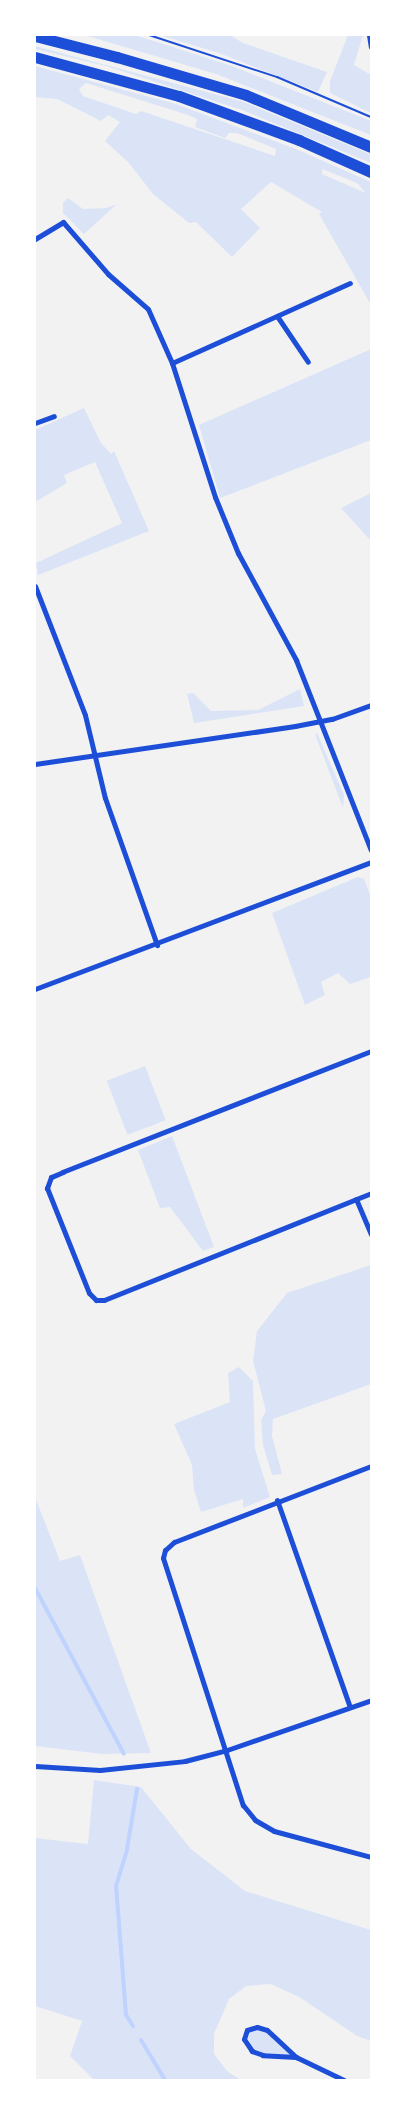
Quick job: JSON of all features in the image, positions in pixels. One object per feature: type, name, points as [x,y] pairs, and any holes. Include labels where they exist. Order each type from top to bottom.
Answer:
[{"type":"highway","points":[[35,36],[237,92],[371,147]]},
{"type":"highway","points":[[35,57],[179,96],[299,140],[371,172]]},
{"type":"street","points":[[369,35],[371,47]]},
{"type":"street","points":[[35,238],[64,222],[108,274],[144,303],[172,363],[196,446],[226,525],[296,660],[371,850]]},
{"type":"street","points":[[172,363],[350,284]]},
{"type":"street","points":[[277,316],[308,362]]},
{"type":"street","points":[[35,423],[54,416]]},
{"type":"street","points":[[35,586],[85,715],[105,798],[157,945]]},
{"type":"street","points":[[35,764],[320,721],[371,705]]},
{"type":"street","points":[[35,989],[157,945],[371,862]]},
{"type":"street","points":[[371,1051],[63,1172],[48,1182],[46,1188],[89,1293],[96,1300],[104,1300],[371,1193]]},
{"type":"street","points":[[356,1199],[371,1234]]},
{"type":"street","points":[[371,1466],[277,1500],[174,1542],[165,1550],[163,1558],[244,1805],[255,1820],[292,1837],[371,1857]]},
{"type":"street","points":[[277,1500],[350,1707]]},
{"type":"street","points":[[35,1766],[60,1769],[125,1769],[185,1761],[227,1750],[371,1700]]},
{"type":"street","points":[[296,2057],[263,2055],[252,2051],[244,2039],[247,2030],[257,2027],[267,2030],[296,2057],[344,2080]]},
{"type":"path","points":[[149,35],[277,77],[371,117]]},
{"type":"shaded area","points":[[84,35],[135,35],[232,66],[371,121],[371,135],[216,74]]},
{"type":"shaded area","points":[[159,35],[230,35],[243,43],[327,72],[318,92],[219,53]]},
{"type":"shaded area","points":[[348,35],[363,35],[354,65],[371,75],[371,113],[330,93],[330,81]]},
{"type":"shaded area","points":[[35,46],[244,102],[370,154],[371,163],[242,110],[106,66],[35,49]]},
{"type":"shaded area","points":[[35,66],[176,104],[296,149],[371,182],[371,305],[319,214],[322,212],[271,182],[241,209],[260,228],[232,257],[196,222],[189,223],[153,194],[128,162],[105,141],[120,122],[108,115],[101,121],[57,99],[35,97]],"holes":[[[86,83],[188,115],[197,119],[195,127],[225,138],[229,133],[237,133],[276,149],[275,156],[141,111],[136,114],[83,96],[79,89]],[[322,169],[357,183],[366,193],[322,174]]]},
{"type":"shaded area","points":[[68,198],[83,209],[106,208],[117,204],[84,234],[63,213],[63,203]]},
{"type":"shaded area","points":[[371,349],[371,440],[220,498],[199,425]]},
{"type":"shaded area","points":[[84,408],[101,443],[111,454],[114,451],[149,531],[38,575],[36,563],[122,523],[95,462],[64,475],[67,483],[35,502],[35,430]]},
{"type":"shaded area","points":[[371,493],[371,541],[341,508]]},
{"type":"shaded area","points":[[300,689],[304,706],[194,723],[187,694],[193,693],[211,711],[258,710]]},
{"type":"shaded area","points":[[317,733],[344,795],[343,808],[315,734]]},
{"type":"shaded area","points":[[358,877],[364,879],[371,897],[371,977],[350,984],[338,973],[321,982],[325,995],[305,1005],[272,913]]},
{"type":"shaded area","points":[[145,1066],[166,1120],[128,1135],[107,1081]]},
{"type":"shaded area","points":[[172,1136],[214,1247],[203,1251],[170,1207],[160,1208],[138,1150]]},
{"type":"shaded area","points":[[371,1265],[371,1384],[273,1419],[272,1436],[282,1474],[272,1475],[263,1445],[261,1420],[266,1411],[253,1361],[257,1331],[287,1293]]},
{"type":"shaded area","points":[[239,1367],[253,1381],[255,1449],[270,1497],[243,1508],[243,1499],[201,1512],[194,1490],[192,1465],[174,1424],[230,1402],[228,1373]]},
{"type":"shaded area","points":[[35,1497],[60,1561],[80,1555],[151,1753],[102,1754],[35,1746]]},
{"type":"shaded area","points":[[94,1780],[141,1787],[191,1849],[245,1891],[371,1930],[371,2041],[357,2036],[301,1998],[271,1984],[246,1986],[229,1999],[214,2034],[214,2054],[228,2072],[241,2080],[94,2080],[70,2056],[82,2021],[35,2006],[35,1838],[88,1844]]},
{"type":"shaded area","points":[[252,2030],[266,2032],[292,2055],[263,2053],[253,2048],[248,2038]]},
{"type":"waterway","points":[[35,1588],[124,1754]]},
{"type":"waterway","points":[[133,2026],[126,2015],[116,1886],[127,1849],[137,1789]]},
{"type":"waterway","points":[[141,2040],[165,2080]]}]
